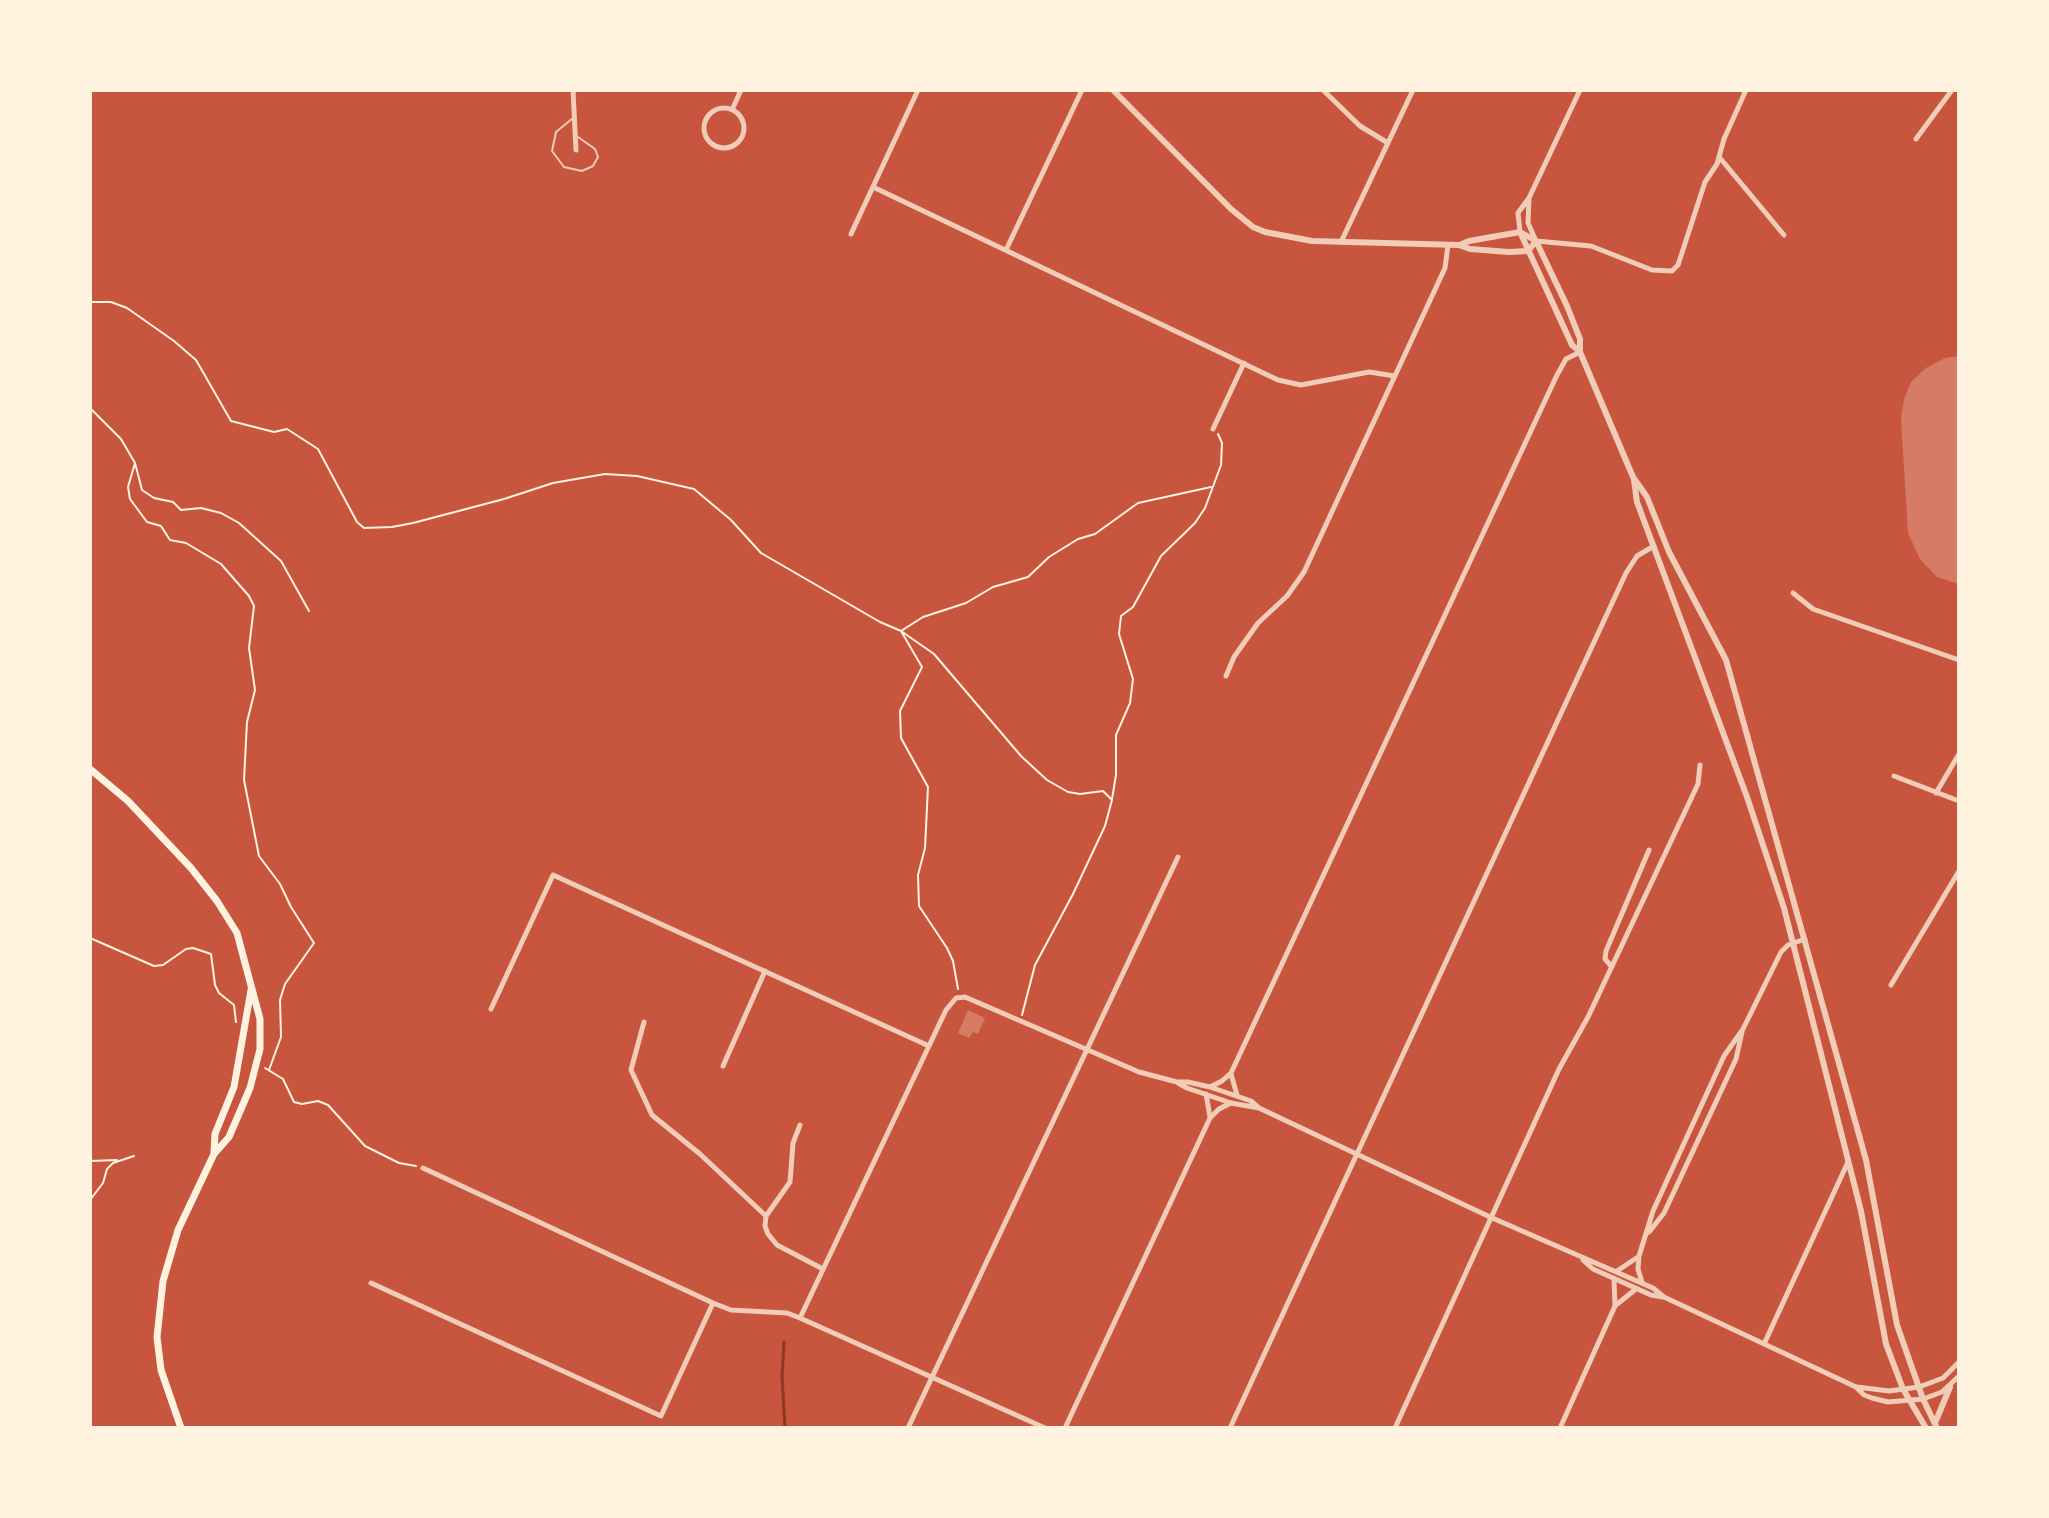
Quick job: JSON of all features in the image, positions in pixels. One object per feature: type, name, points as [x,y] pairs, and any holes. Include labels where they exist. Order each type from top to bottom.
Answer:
[{"type":"main road","points":[[90,769],[128,801],[191,868],[217,901],[237,933],[260,1019],[257,1066],[229,1137],[214,1154],[169,1255],[157,1337],[161,1370],[181,1428]]},
{"type":"main road","points":[[214,1154],[215,1134],[234,1087],[251,990]]},
{"type":"street","points":[[573,90],[576,150]]},
{"type":"street","points":[[732,110],[741,90]]},
{"type":"street","points":[[851,234],[918,90]]},
{"type":"street","points":[[1006,250],[1082,90]]},
{"type":"street","points":[[1113,90],[1231,209],[1253,227],[1278,237],[1528,251]]},
{"type":"street","points":[[1323,90],[1360,126],[1388,143]]},
{"type":"street","points":[[1341,242],[1413,90]]},
{"type":"street","points":[[1580,90],[1529,198],[1518,213],[1520,232],[1528,251],[1543,277],[1572,345],[1580,352]]},
{"type":"street","points":[[1459,245],[1520,232],[1536,241],[1591,246],[1652,270],[1672,271],[1678,265],[1705,182],[1720,158],[1724,139],[1746,90]]},
{"type":"street","points":[[1916,139],[1952,90]]},
{"type":"street","points":[[716,110],[732,110],[743,122],[741,138],[731,147],[715,146],[705,134],[707,118],[716,110]]},
{"type":"street","points":[[1720,158],[1784,235]]},
{"type":"street","points":[[873,187],[1278,380],[1301,385],[1369,372],[1395,376]]},
{"type":"street","points":[[1529,198],[1528,223],[1567,306],[1580,339],[1580,352],[1633,477],[1647,497],[1669,552],[1726,660],[1866,1160],[1897,1325],[1923,1399],[1936,1426]]},
{"type":"street","points":[[1528,251],[1536,241]]},
{"type":"street","points":[[1226,676],[1234,657],[1258,623],[1296,585],[1445,268],[1448,245]]},
{"type":"street","points":[[1210,1087],[1231,1073],[1557,375],[1566,359],[1580,352]]},
{"type":"street","points":[[1215,430],[1244,363]]},
{"type":"street","points":[[1633,477],[1637,502],[1767,854],[1861,1211],[1883,1330],[1903,1389],[1926,1428]]},
{"type":"street","points":[[1230,1428],[1626,573],[1637,556],[1654,546]]},
{"type":"street","points":[[1793,593],[1817,610],[1959,660]]},
{"type":"street","points":[[1936,793],[1959,754]]},
{"type":"street","points":[[1395,1428],[1559,1069],[1612,967],[1698,784],[1700,765]]},
{"type":"street","points":[[1894,776],[1959,801]]},
{"type":"street","points":[[1612,967],[1605,959],[1606,951],[1649,850]]},
{"type":"street","points":[[908,1428],[1178,857]]},
{"type":"street","points":[[1891,985],[1959,871]]},
{"type":"street","points":[[491,1009],[553,875],[929,1046]]},
{"type":"street","points":[[1642,1283],[1638,1269],[1639,1256],[1653,1211],[1724,1056],[1743,1029],[1781,952],[1792,942],[1805,939]]},
{"type":"street","points":[[723,1066],[765,971]]},
{"type":"street","points":[[800,1318],[949,1004],[957,995],[1139,1072],[1177,1082],[1231,1103],[1259,1108],[1580,1258],[1617,1271],[1664,1297],[1856,1387],[1881,1390],[1919,1387],[1943,1378],[1959,1362]]},
{"type":"street","points":[[644,1022],[631,1070],[652,1115],[700,1154],[766,1216]]},
{"type":"street","points":[[1646,1236],[1664,1213],[1717,1101],[1736,1059],[1743,1029]]},
{"type":"street","points":[[1231,1073],[1237,1096]]},
{"type":"street","points":[[1177,1082],[1210,1087],[1251,1101],[1259,1108]]},
{"type":"street","points":[[1206,1094],[1210,1118]]},
{"type":"street","points":[[1065,1428],[1210,1118],[1231,1103]]},
{"type":"street","points":[[800,1125],[793,1143],[790,1182],[766,1216],[765,1226],[771,1239],[823,1269]]},
{"type":"street","points":[[1764,1344],[1848,1162]]},
{"type":"street","points":[[423,1168],[713,1303],[742,1312],[787,1313],[1045,1428]]},
{"type":"street","points":[[1617,1271],[1639,1256]]},
{"type":"street","points":[[1580,1258],[1593,1269],[1614,1279],[1651,1295],[1664,1297]]},
{"type":"street","points":[[1560,1428],[1615,1306],[1614,1279]]},
{"type":"street","points":[[371,1283],[661,1416],[713,1303]]},
{"type":"street","points":[[1615,1306],[1637,1289]]},
{"type":"street","points":[[1936,1426],[1950,1387],[1959,1376]]},
{"type":"street","points":[[1856,1387],[1864,1395],[1880,1401],[1923,1399],[1950,1387]]},
{"type":"lane","points":[[575,116],[556,132],[552,151],[565,168],[587,170],[596,162],[597,153],[577,137]]},
{"type":"path","points":[[90,302],[111,302],[127,308],[174,341],[196,360],[231,421],[274,432],[287,429],[318,449],[357,522],[364,528],[413,523],[553,483],[605,474],[637,476],[694,489],[731,520],[761,553],[901,631],[934,654],[1021,756],[1047,780],[1068,792],[1103,791],[1112,800]]},
{"type":"path","points":[[90,408],[121,439],[135,463],[142,490],[154,498],[173,502],[181,510],[201,508],[221,513],[239,523],[281,561],[309,611]]},
{"type":"path","points":[[1023,1011],[1035,965],[1105,826],[1112,800],[1116,775],[1116,735],[1130,703],[1133,679],[1119,634],[1121,616],[1133,607],[1161,556],[1195,523],[1205,508],[1221,465],[1222,443],[1215,430]]},
{"type":"path","points":[[135,463],[128,487],[130,499],[147,522],[161,526],[170,540],[186,543],[221,564],[254,606],[249,648],[255,690],[247,722],[244,780],[259,856],[280,884],[314,943],[285,984],[280,1000],[281,1037],[267,1069],[283,1079],[294,1102],[318,1101],[328,1105],[365,1146],[399,1163],[423,1168]]},
{"type":"path","points":[[901,631],[923,617],[966,603],[993,587],[1028,577],[1049,557],[1072,542],[1097,533],[1138,503],[1211,487]]},
{"type":"path","points":[[901,631],[922,667],[900,711],[901,738],[928,787],[925,848],[918,875],[919,906],[949,952],[957,995]]},
{"type":"path","points":[[90,938],[154,966],[171,961],[186,949],[211,954],[215,985],[219,993],[234,1005],[236,1026]]},
{"type":"path","points":[[90,1161],[134,1156]]},
{"type":"path","points":[[90,1200],[103,1183],[107,1169],[120,1160]]},
{"type":"building","points":[[1959,356],[1959,584],[1937,577],[1920,559],[1908,533],[1901,419],[1911,382],[1926,368],[1945,358]]},
{"type":"building","points":[[968,1010],[985,1018],[978,1034],[973,1032],[969,1038],[958,1033]]},
{"type":"waterway","points":[[784,1342],[782,1377],[785,1428]]}]
